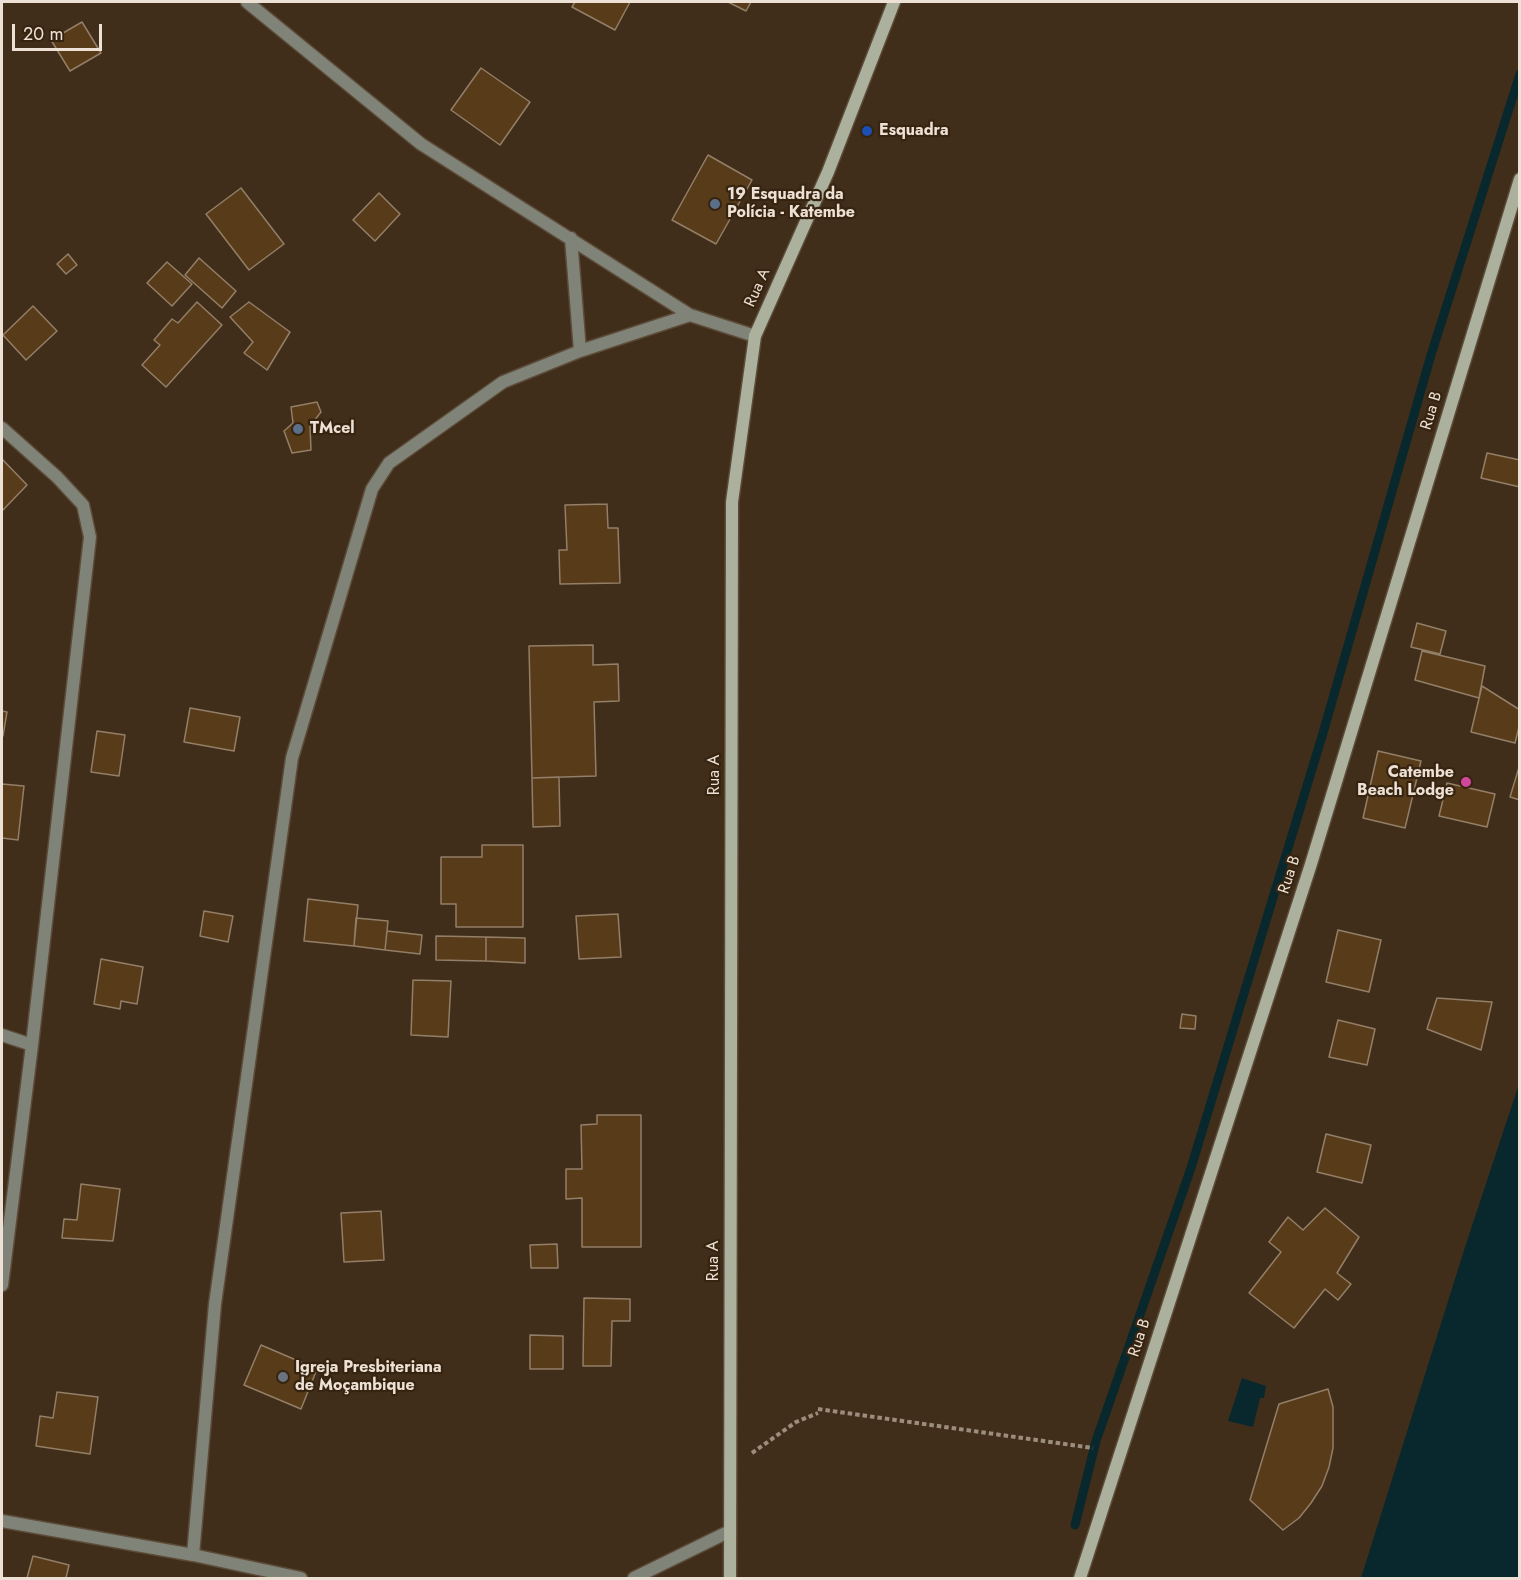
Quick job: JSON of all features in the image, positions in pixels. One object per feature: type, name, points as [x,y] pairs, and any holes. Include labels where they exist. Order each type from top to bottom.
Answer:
[{"type":"main road","name":"Rua A","points":[[730,1578],[732,502],[755,336],[828,172],[894,2]]},
{"type":"main road","name":"Rua B","points":[[1080,1578],[1311,864],[1520,179]]},
{"type":"street","points":[[247,2],[421,144],[690,315],[755,336]]},
{"type":"street","points":[[571,238],[580,351]]},
{"type":"street","points":[[193,1555],[214,1304],[292,758],[372,489],[389,463],[503,382],[580,351],[690,315]]},
{"type":"street","points":[[2,428],[57,477],[83,506],[90,537],[2,1285]]},
{"type":"street","points":[[2,1035],[32,1045]]},
{"type":"street","points":[[2,1521],[193,1555],[301,1578]]},
{"type":"street","points":[[633,1578],[730,1530]]},
{"type":"path","points":[[730,1463],[748,1455],[796,1422],[818,1411],[1093,1448]]},
{"type":"water","points":[[1519,1084],[1519,1578],[1361,1578],[1466,1244]]},
{"type":"water","points":[[1242,1378],[1266,1386],[1264,1398],[1260,1398],[1253,1427],[1228,1421]]},
{"type":"building","points":[[575,2],[630,2],[615,30],[572,7]]},
{"type":"building","points":[[728,2],[751,2],[746,11]]},
{"type":"building","points":[[82,22],[101,53],[70,71],[51,40]]},
{"type":"building","points":[[481,68],[530,102],[500,145],[451,110]]},
{"type":"building","points":[[708,155],[752,180],[716,244],[672,220]]},
{"type":"building","points":[[241,188],[284,244],[249,270],[206,214]]},
{"type":"building","points":[[379,193],[400,214],[375,241],[353,220]]},
{"type":"building","points":[[68,254],[77,265],[66,274],[57,264]]},
{"type":"building","points":[[199,258],[236,291],[222,308],[185,275]]},
{"type":"building","points":[[167,262],[192,284],[172,306],[147,283]]},
{"type":"building","points":[[197,302],[222,325],[166,387],[142,365],[160,345],[154,340],[172,319],[178,323]]},
{"type":"building","points":[[249,302],[290,332],[267,370],[244,353],[253,342],[230,317]]},
{"type":"building","points":[[33,306],[57,331],[26,360],[3,335]]},
{"type":"building","name":"TMcel","points":[[317,402],[321,412],[310,426],[311,450],[292,453],[284,431],[293,423],[291,407]]},
{"type":"building","points":[[1487,453],[1520,460],[1520,487],[1481,478]]},
{"type":"building","points":[[2,459],[27,485],[2,511]]},
{"type":"building","points":[[607,504],[608,528],[618,528],[620,583],[560,584],[559,550],[567,550],[565,505]]},
{"type":"building","points":[[1417,623],[1446,631],[1440,654],[1411,647]]},
{"type":"building","points":[[593,645],[593,665],[618,664],[619,701],[594,702],[596,776],[532,778],[529,646]]},
{"type":"building","points":[[1422,651],[1485,666],[1479,698],[1415,680]]},
{"type":"building","points":[[1482,686],[1520,710],[1520,723],[1515,743],[1471,732]]},
{"type":"building","points":[[190,708],[240,717],[234,751],[184,742]]},
{"type":"building","points":[[2,711],[7,712],[3,736],[2,736]]},
{"type":"building","points":[[97,731],[125,735],[119,776],[91,772]]},
{"type":"building","points":[[1378,751],[1421,761],[1405,828],[1363,818]]},
{"type":"building","points":[[1520,764],[1520,800],[1510,797]]},
{"type":"building","points":[[559,777],[560,826],[533,827],[532,778]]},
{"type":"building","points":[[1447,783],[1495,794],[1487,827],[1439,816]]},
{"type":"building","points":[[2,784],[24,786],[18,840],[2,838]]},
{"type":"building","points":[[482,845],[523,845],[523,927],[456,927],[456,904],[441,904],[441,857],[482,857]]},
{"type":"building","points":[[308,899],[358,905],[354,946],[304,941]]},
{"type":"building","points":[[204,911],[233,916],[228,942],[200,936]]},
{"type":"building","points":[[618,914],[621,957],[579,959],[576,916]]},
{"type":"building","points":[[356,918],[388,921],[385,950],[354,946]]},
{"type":"building","points":[[1338,930],[1381,940],[1369,992],[1326,982]]},
{"type":"building","points":[[387,931],[422,935],[420,954],[385,950]]},
{"type":"building","points":[[436,936],[486,937],[486,961],[436,960]]},
{"type":"building","points":[[486,937],[525,938],[525,963],[486,961]]},
{"type":"building","points":[[101,959],[143,967],[137,1004],[121,1001],[120,1009],[94,1004]]},
{"type":"building","points":[[413,980],[451,981],[448,1037],[411,1035]]},
{"type":"building","points":[[1437,998],[1492,1002],[1481,1050],[1427,1029]]},
{"type":"building","points":[[1182,1014],[1196,1016],[1195,1029],[1180,1028]]},
{"type":"building","points":[[1338,1020],[1375,1029],[1367,1065],[1329,1057]]},
{"type":"building","points":[[597,1115],[641,1115],[641,1247],[582,1247],[582,1198],[566,1199],[566,1169],[582,1169],[581,1125],[597,1124]]},
{"type":"building","points":[[1326,1134],[1371,1145],[1362,1183],[1317,1172]]},
{"type":"building","points":[[81,1184],[120,1189],[113,1241],[62,1238],[64,1219],[77,1220]]},
{"type":"building","points":[[1325,1208],[1359,1237],[1337,1273],[1351,1284],[1338,1300],[1325,1289],[1294,1328],[1249,1293],[1281,1252],[1269,1242],[1288,1217],[1303,1230]]},
{"type":"building","points":[[381,1211],[384,1260],[344,1262],[341,1213]]},
{"type":"building","points":[[557,1244],[558,1268],[531,1268],[530,1245]]},
{"type":"building","points":[[584,1298],[630,1299],[630,1321],[612,1321],[611,1366],[583,1366]]},
{"type":"building","points":[[530,1335],[563,1336],[563,1369],[530,1369]]},
{"type":"building","points":[[261,1345],[317,1369],[301,1409],[244,1385]]},
{"type":"building","points":[[1328,1389],[1333,1407],[1333,1448],[1329,1467],[1322,1486],[1311,1503],[1299,1518],[1283,1530],[1250,1500],[1279,1404]]},
{"type":"building","points":[[57,1392],[98,1397],[90,1454],[36,1446],[40,1416],[53,1418]]},
{"type":"building","points":[[33,1556],[69,1565],[66,1578],[27,1578]]},
{"type":"waterway","points":[[1075,1525],[1096,1441],[1191,1168],[1323,733],[1431,355],[1520,74]]},
{"type":"place","name":"Esquadra","points":[[867,131]]},
{"type":"place","name":"19 Esquadra da Polícia - Katembe","points":[[715,204]]},
{"type":"place","name":"TMcel","points":[[298,429]]},
{"type":"place","name":"Catembe Beach Lodge","points":[[1466,782]]},
{"type":"place","name":"Igreja Presbiteriana de Moçambique","points":[[283,1377]]}]
